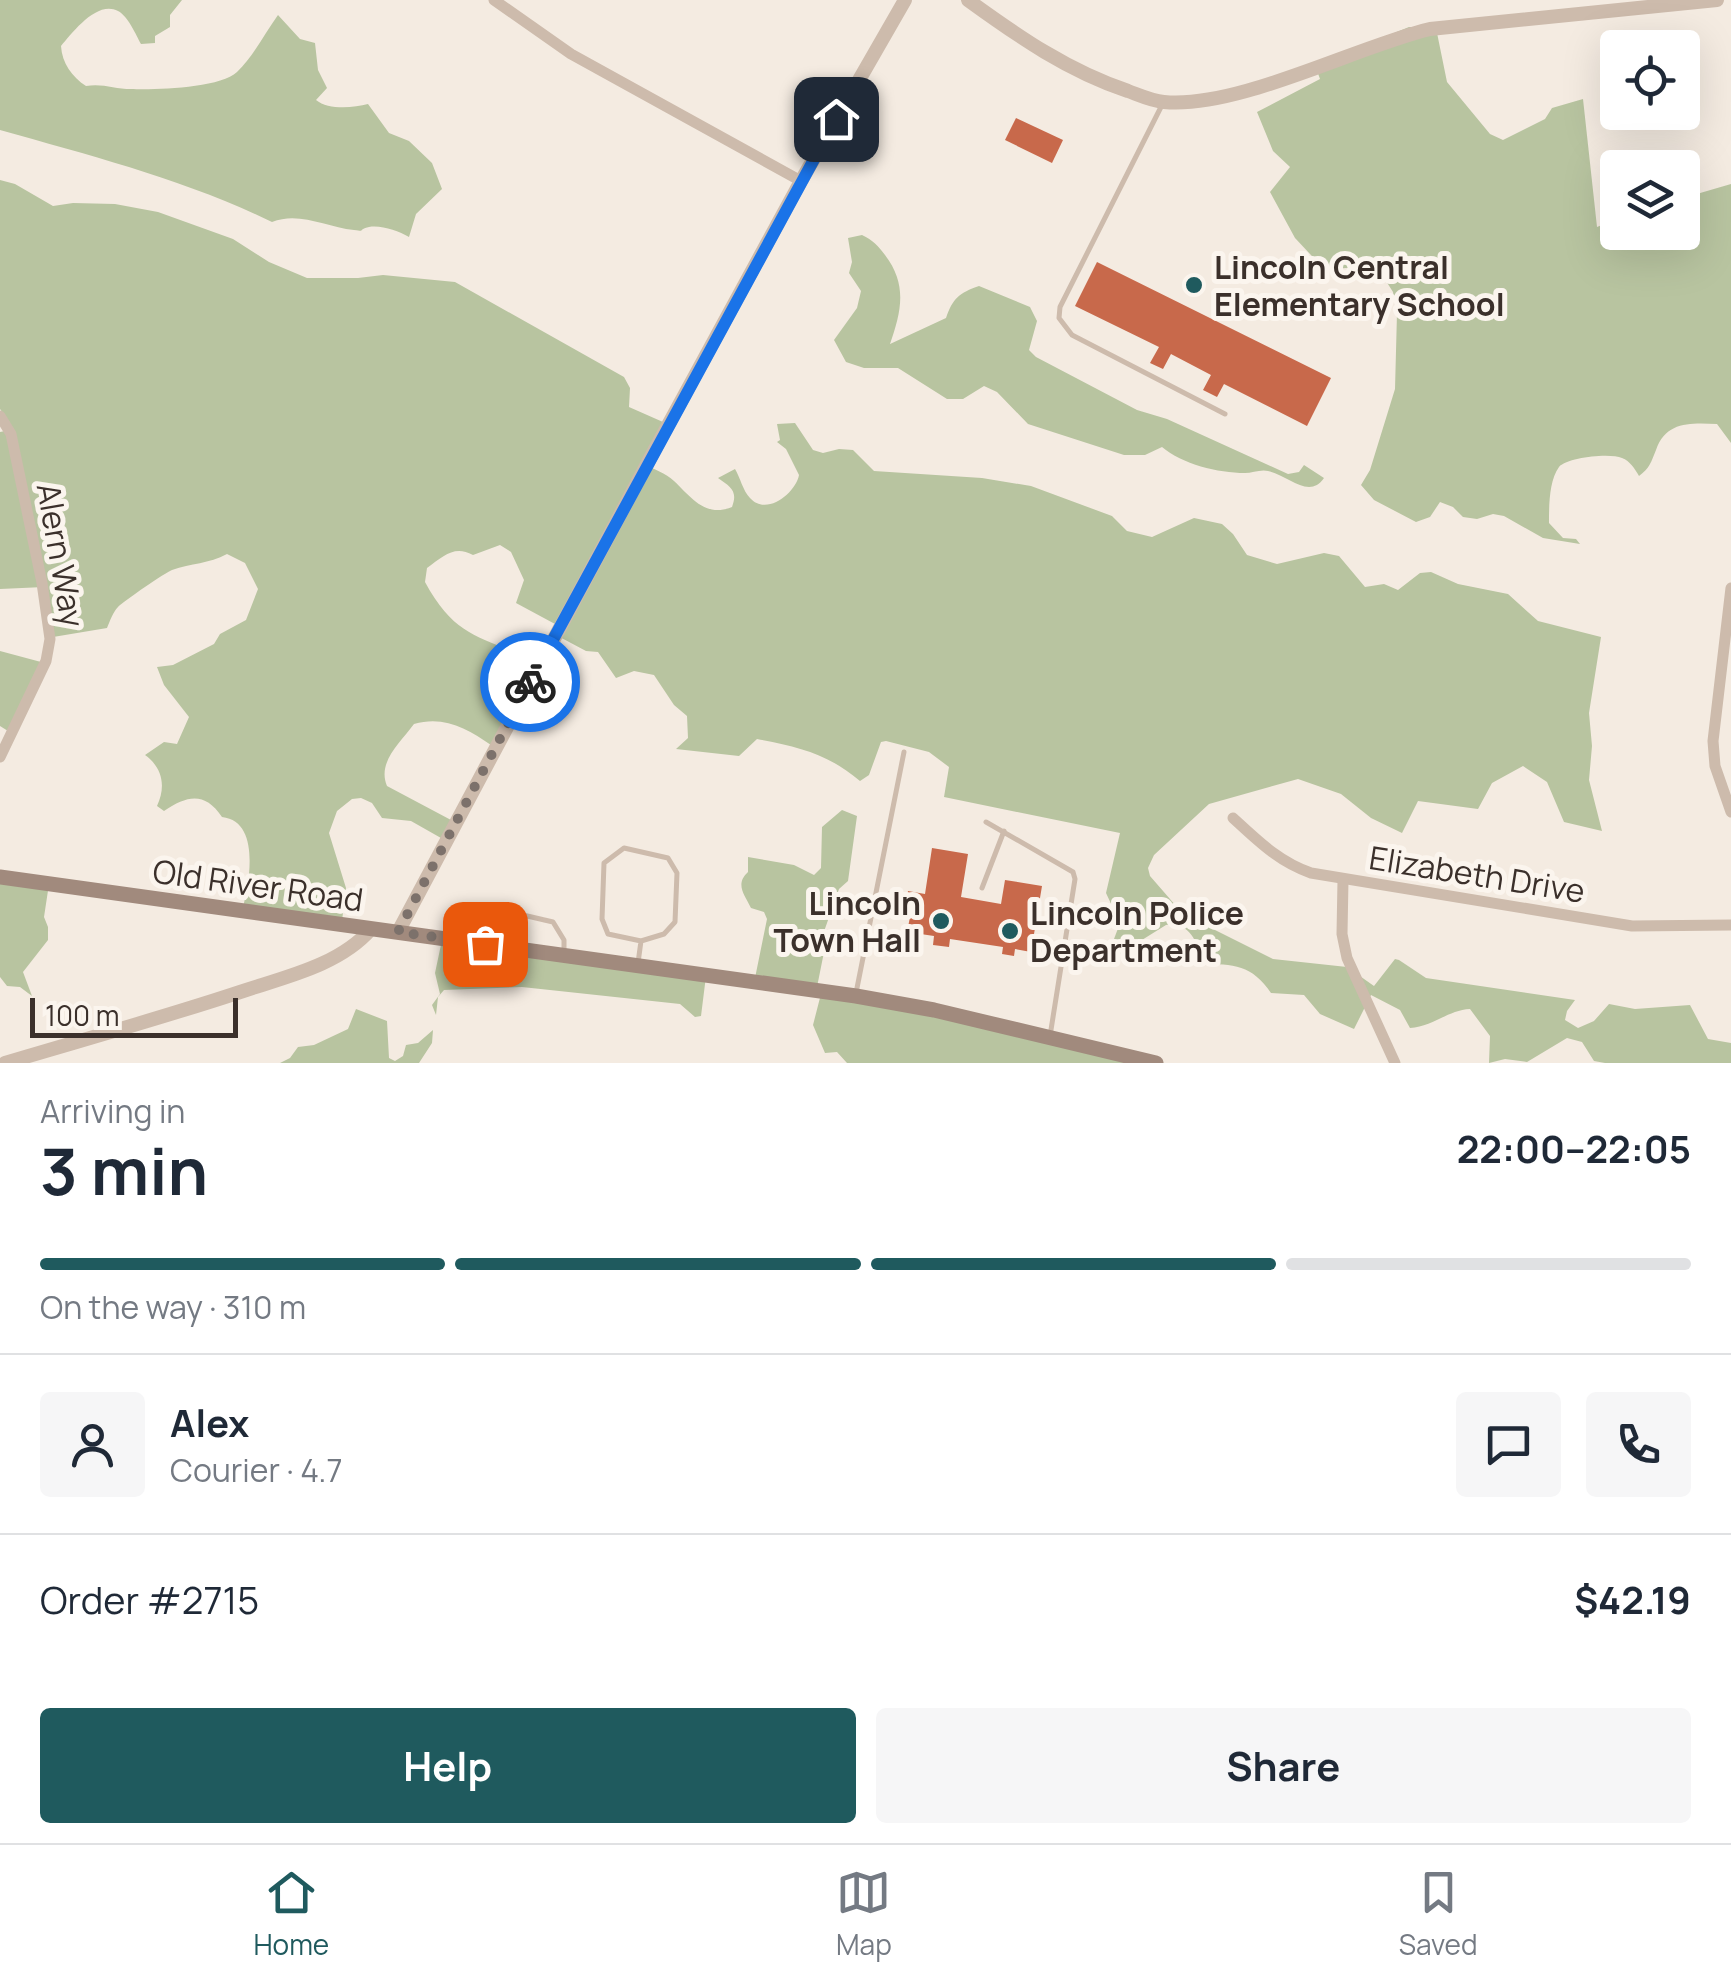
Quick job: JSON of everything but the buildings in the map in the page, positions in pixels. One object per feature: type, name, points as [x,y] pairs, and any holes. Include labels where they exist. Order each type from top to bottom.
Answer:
[{"type":"main road","name":"Old River Road","points":[[0,877],[856,996],[1050,1036],[1156,1063]]},
{"type":"street","points":[[494,0],[572,54],[801,181]]},
{"type":"street","points":[[398,932],[801,181],[905,0]]},
{"type":"street","points":[[968,0],[1032,45],[1090,78],[1164,102],[1248,89],[1430,29],[1594,6],[1717,0]]},
{"type":"street","name":"Alern Way","points":[[0,416],[11,434],[50,639],[46,661],[0,757]]},
{"type":"street","points":[[1731,588],[1713,741],[1714,766],[1731,812]]},
{"type":"street","name":"Elizabeth Drive","points":[[1233,818],[1288,865],[1343,880],[1632,926],[1731,925]]},
{"type":"street","points":[[1343,880],[1342,934],[1347,958],[1395,1063]]},
{"type":"street","points":[[5,1063],[312,967],[359,944],[371,929]]},
{"type":"lane","points":[[1164,102],[1060,307],[1059,318],[1072,335],[1225,414]]},
{"type":"lane","points":[[856,996],[904,752]]},
{"type":"lane","points":[[986,822],[1074,872],[1050,1036]]},
{"type":"lane","points":[[982,888],[1004,831]]},
{"type":"lane","points":[[624,848],[668,858],[676,873],[675,922],[664,934],[641,942],[608,934],[602,919],[604,862],[624,848]]},
{"type":"lane","points":[[496,946],[506,922],[523,914],[553,922],[564,940],[563,955]]},
{"type":"lane","points":[[638,966],[641,942]]},
{"type":"green space","points":[[0,0],[182,0],[170,15],[170,27],[155,36],[155,43],[141,44],[125,17],[110,9],[86,19],[61,46],[69,69],[86,86],[125,89],[187,87],[229,77],[248,59],[278,15],[300,39],[315,43],[318,70],[327,88],[316,100],[334,107],[368,104],[389,133],[409,141],[432,163],[442,189],[416,214],[409,237],[379,227],[360,231],[292,218],[272,222],[172,181],[0,130]]},
{"type":"green space","points":[[1409,27],[1436,28],[1447,82],[1490,134],[1503,140],[1545,119],[1552,108],[1583,99],[1600,250],[1700,250],[1700,193],[1731,184],[1731,443],[1717,424],[1689,424],[1666,434],[1639,476],[1627,461],[1616,457],[1589,457],[1559,467],[1551,486],[1549,523],[1563,538],[1576,539],[1580,544],[1543,538],[1504,516],[1463,517],[1440,502],[1430,517],[1416,522],[1374,500],[1361,485],[1370,470],[1395,389],[1397,313],[1393,292],[1386,281],[1371,272],[1325,270],[1295,238],[1270,192],[1290,167],[1273,151],[1257,112],[1320,79],[1315,65]]},
{"type":"green space","points":[[0,180],[15,184],[53,206],[115,204],[158,212],[233,239],[269,262],[307,278],[383,275],[455,282],[624,377],[630,388],[629,407],[663,422],[644,464],[671,478],[706,508],[732,507],[732,490],[718,478],[735,469],[748,495],[757,503],[772,504],[787,495],[799,475],[786,449],[777,442],[777,424],[795,423],[813,450],[853,450],[874,471],[982,478],[1031,486],[1112,516],[1127,531],[1152,537],[1194,518],[1222,524],[1247,555],[1277,564],[1324,553],[1339,556],[1365,587],[1384,584],[1398,590],[1420,573],[1431,572],[1458,584],[1508,594],[1538,621],[1601,637],[1589,713],[1589,780],[1602,831],[1564,822],[1547,782],[1523,766],[1492,783],[1478,809],[1418,801],[1402,833],[1371,818],[1341,794],[1298,779],[1209,804],[1154,855],[1148,868],[1150,876],[1183,914],[1273,959],[1347,967],[1374,986],[1395,959],[1426,978],[1575,1000],[1565,1020],[1578,1028],[1594,1021],[1609,1004],[1635,1009],[1690,1005],[1708,1039],[1731,1043],[1731,1063],[1605,1063],[1594,1061],[1582,1042],[1567,1038],[1527,1062],[1505,1059],[1489,1063],[1490,1036],[1470,1009],[1410,1028],[1400,1010],[1371,995],[1354,1029],[1320,1014],[1304,995],[1271,993],[1257,977],[1241,968],[1201,964],[1192,936],[1174,924],[1166,925],[1105,963],[1120,923],[1106,893],[1120,833],[944,797],[949,767],[929,752],[886,741],[881,742],[869,775],[860,781],[812,752],[757,739],[739,756],[676,749],[688,738],[687,716],[674,705],[654,675],[634,671],[616,678],[598,652],[586,651],[554,634],[555,624],[516,603],[524,580],[511,552],[500,545],[473,555],[449,553],[427,568],[425,582],[460,626],[535,663],[491,745],[445,722],[414,724],[385,769],[387,786],[451,820],[441,838],[411,821],[382,818],[372,803],[352,799],[337,811],[329,833],[346,888],[342,921],[243,907],[249,853],[242,829],[203,800],[188,799],[164,811],[157,806],[161,778],[145,755],[164,742],[177,744],[189,717],[164,685],[157,667],[173,665],[214,644],[220,634],[246,620],[258,589],[245,563],[227,554],[172,570],[118,607],[107,628],[53,637],[44,587],[0,589],[0,432],[10,430],[10,423],[0,409]]},
{"type":"green space","points":[[862,235],[880,249],[900,288],[890,344],[946,318],[958,297],[979,286],[1030,307],[1037,321],[1029,350],[1036,357],[1137,410],[1167,419],[1288,474],[1299,472],[1304,465],[1324,478],[1305,487],[1268,471],[1223,471],[1190,463],[1162,447],[1145,455],[1124,455],[1028,424],[997,392],[984,386],[963,399],[947,399],[898,368],[864,368],[846,362],[834,340],[857,308],[861,291],[849,273],[852,262],[848,238]]},
{"type":"green space","points":[[0,651],[41,662],[8,731],[0,726]]},
{"type":"green space","points":[[842,810],[857,816],[848,881],[839,889],[821,940],[824,952],[817,987],[755,978],[767,919],[764,912],[751,908],[742,889],[748,857],[794,865],[814,875],[821,868],[822,827]]},
{"type":"green space","points":[[0,877],[49,884],[44,917],[48,940],[23,972],[32,996],[20,987],[7,986],[0,977]]},
{"type":"green space","points":[[442,940],[706,976],[701,1016],[695,1017],[680,1004],[522,987],[444,990],[438,997],[436,1015],[432,1005],[440,994],[435,973]]},
{"type":"green space","points":[[822,990],[1100,1045],[1164,1063],[847,1063],[837,1052],[825,1053],[813,1025]]},
{"type":"green space","points":[[356,1009],[387,1021],[389,1058],[395,1061],[403,1056],[406,1045],[418,1043],[433,1030],[432,1043],[419,1063],[280,1063],[298,1047],[314,1045],[348,1029]]},
{"type":"way so far","points":[[485,944],[398,932],[530,682]]},
{"type":"place","name":"Lincoln Central Elementary School","points":[[1194,285]]},
{"type":"place","name":"Lincoln Town Hall","points":[[941,921]]},
{"type":"place","name":"Lincoln Police Department","points":[[1010,931]]},
{"type":"route","points":[[530,682],[836,119]]}]
